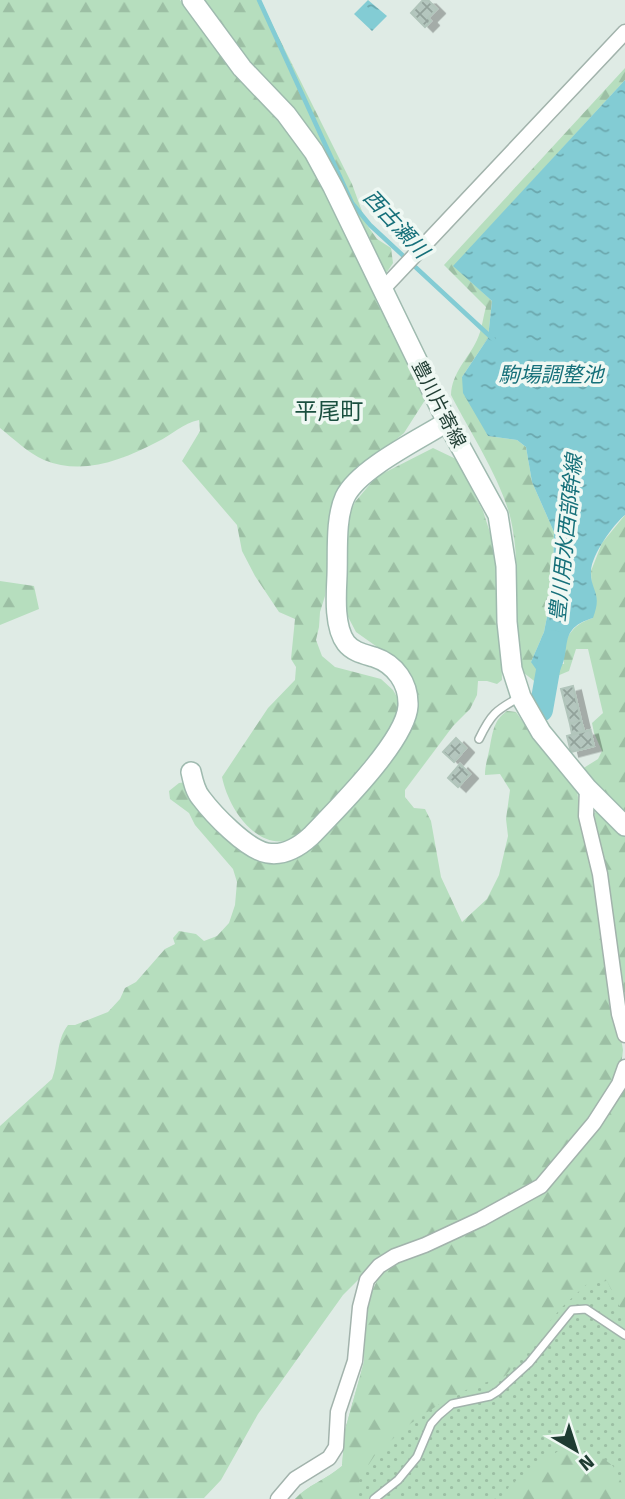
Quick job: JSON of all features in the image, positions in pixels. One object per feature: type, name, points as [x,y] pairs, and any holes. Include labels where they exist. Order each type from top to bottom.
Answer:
[{"type":"main road","name":"豊川片寄線","points":[[192,0],[242,68],[286,114],[314,152],[333,187],[447,422],[498,515],[506,566],[507,622],[512,669],[521,697],[541,732],[587,788],[625,826]]},
{"type":"main road","points":[[191,772],[200,797],[241,839],[266,853],[278,853],[290,850],[311,836],[379,761],[398,732],[408,708],[407,692],[402,679],[392,666],[378,658],[357,652],[348,646],[342,637],[336,594],[340,513],[345,497],[354,483],[366,472],[447,422]]},
{"type":"street","points":[[382,290],[625,32]]},
{"type":"street","points":[[587,788],[586,816],[600,874],[619,1014],[625,1035]]},
{"type":"street","points":[[278,1499],[295,1479],[329,1458],[336,1447],[338,1412],[355,1361],[360,1307],[367,1280],[379,1266],[395,1256],[481,1219],[541,1186],[605,1108],[620,1084],[625,1067]]},
{"type":"lane","points":[[478,739],[488,718],[496,710],[521,697]]},
{"type":"lane","points":[[374,1499],[398,1480],[417,1457],[431,1424],[439,1415],[452,1404],[490,1396],[498,1391],[529,1363],[572,1310],[586,1309],[625,1335]]},
{"type":"green space","points":[[0,0],[180,0],[222,55],[281,118],[307,157],[427,397],[404,433],[372,459],[333,513],[325,596],[316,640],[322,656],[335,667],[381,679],[393,690],[401,704],[388,736],[302,834],[288,840],[274,841],[261,837],[250,828],[232,804],[222,777],[268,708],[295,680],[296,667],[291,659],[295,619],[279,612],[242,551],[237,525],[182,461],[200,431],[199,420],[130,455],[88,466],[59,465],[44,460],[0,428]]},
{"type":"green space","points":[[201,0],[260,0],[352,184],[367,225],[377,239],[391,248],[393,263],[385,275],[244,58]]},
{"type":"green space","points":[[625,68],[625,80],[454,266],[492,301],[488,338],[462,377],[488,436],[517,440],[526,447],[532,482],[554,532],[553,586],[544,632],[531,662],[564,664],[564,648],[569,635],[578,625],[593,618],[591,571],[602,543],[625,515],[625,814],[582,769],[598,759],[602,751],[592,723],[603,713],[588,649],[576,649],[569,671],[538,684],[515,666],[517,572],[510,516],[492,470],[451,395],[457,372],[479,336],[486,307],[444,265]]},
{"type":"green space","points":[[433,448],[456,459],[483,511],[494,545],[499,581],[502,680],[497,684],[478,681],[477,695],[470,709],[453,726],[405,790],[405,797],[414,808],[425,809],[431,821],[441,877],[462,922],[487,899],[499,875],[508,836],[506,819],[510,790],[500,774],[485,775],[497,722],[507,711],[516,712],[541,748],[577,790],[623,1050],[621,1066],[603,1103],[537,1184],[368,1270],[343,1295],[258,1414],[221,1480],[204,1498],[0,1499],[0,1126],[52,1079],[61,1037],[68,1025],[75,1025],[108,1012],[120,999],[125,988],[136,982],[165,949],[175,944],[173,938],[179,931],[196,934],[204,941],[217,936],[229,923],[235,905],[237,882],[233,869],[195,825],[189,813],[170,799],[169,791],[179,783],[187,782],[276,858],[407,732],[397,661],[356,632],[346,613],[343,595],[348,518],[355,502],[376,477]]},
{"type":"green space","points":[[0,581],[34,586],[39,609],[0,625]]},
{"type":"green space","points":[[600,810],[625,837],[625,1016],[594,813]]},
{"type":"green space","points":[[625,1081],[625,1318],[607,1281],[588,1283],[561,1308],[505,1376],[472,1387],[441,1403],[407,1426],[375,1455],[360,1478],[357,1494],[352,1499],[295,1499],[342,1466],[345,1430],[364,1362],[366,1304],[378,1279],[399,1261],[485,1223],[544,1192]]},
{"type":"green space","points":[[544,1192],[625,1217],[625,1499],[295,1499],[342,1466],[345,1430],[364,1362],[366,1304],[378,1279]]},
{"type":"green space","points":[[571,1442],[585,1453],[600,1456],[613,1466],[625,1489],[625,1499],[494,1499],[504,1495],[510,1485]]},
{"type":"water","points":[[368,0],[387,16],[372,31],[354,14]]},
{"type":"water","name":"駒場調整池","points":[[625,80],[625,515],[604,540],[592,564],[591,578],[597,603],[593,618],[574,628],[567,640],[559,672],[548,675],[538,672],[531,662],[544,632],[553,586],[554,532],[532,482],[526,447],[517,440],[488,436],[463,393],[462,377],[488,338],[492,301],[453,266]]},
{"type":"building","points":[[423,0],[428,0],[437,9],[428,18],[431,21],[425,27],[411,13]]},
{"type":"building","points":[[573,686],[581,720],[570,724],[561,689]]},
{"type":"building","points":[[581,720],[584,731],[572,734],[570,724]]},
{"type":"building","points":[[590,730],[594,746],[571,752],[567,736]]},
{"type":"building","points":[[456,738],[466,748],[454,762],[443,752]]},
{"type":"building","points":[[460,764],[470,774],[458,787],[448,778]]},
{"type":"waterway","name":"西古瀬川","points":[[259,0],[352,203],[370,225],[493,339]]},
{"type":"waterway","name":"豊川用水西部幹線","points":[[541,710],[553,642]]},
{"type":"district","name":"平尾町","points":[[329,411]]}]
